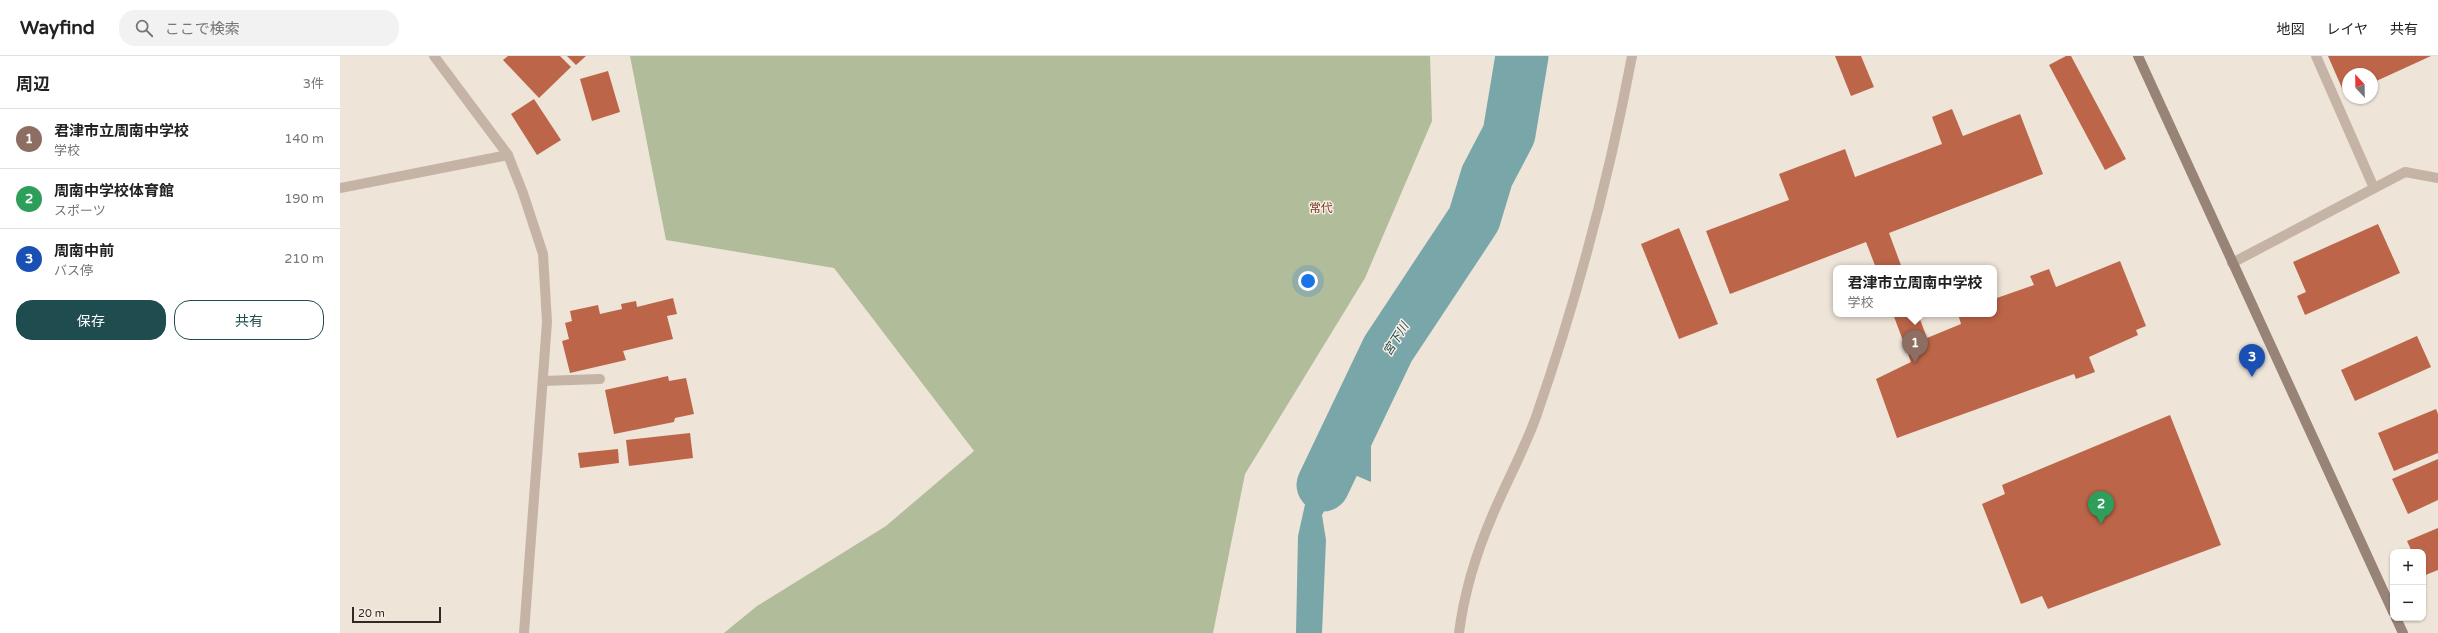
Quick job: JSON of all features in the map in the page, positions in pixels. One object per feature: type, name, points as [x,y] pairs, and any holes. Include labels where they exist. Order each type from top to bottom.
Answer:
[{"type":"street","points":[[434,56],[508,155],[524,193],[543,254],[546,322],[524,633]]},
{"type":"street","points":[[1459,633],[1463,601],[1492,515],[1531,430],[1562,343],[1617,136],[1632,56]]},
{"type":"street","points":[[2138,56],[2390,605]]},
{"type":"street","points":[[2316,56],[2374,188]]},
{"type":"street","points":[[340,188],[508,155]]},
{"type":"street","points":[[2232,263],[2405,172],[2438,178]]},
{"type":"street","points":[[542,381],[600,379]]},
{"type":"street","points":[[2397,621],[2403,633]]},
{"type":"green space","points":[[630,56],[1430,56],[1432,121],[1365,278],[1245,474],[1213,633],[724,633],[757,606],[886,526],[974,451],[834,268],[666,240]]},
{"type":"water","points":[[1343,413],[1371,427],[1371,482],[1348,472],[1340,482],[1322,515],[1326,540],[1322,633],[1296,633],[1298,536],[1306,500],[1316,484],[1323,461],[1318,455],[1328,438],[1327,429]]},
{"type":"building","points":[[508,56],[560,56],[571,67],[539,98],[503,60]]},
{"type":"building","points":[[567,56],[586,56],[576,65]]},
{"type":"building","points":[[1835,56],[1861,56],[1874,87],[1851,96]]},
{"type":"building","points":[[2066,56],[2071,56],[2126,159],[2105,170],[2049,65]]},
{"type":"building","points":[[2328,56],[2431,56],[2378,80],[2378,68],[2342,68],[2342,88]]},
{"type":"building","points":[[608,71],[620,112],[592,121],[580,79]]},
{"type":"building","points":[[534,99],[561,140],[537,155],[511,114]]},
{"type":"building","points":[[1952,109],[1963,136],[2020,114],[2043,174],[1889,233],[1901,265],[1875,265],[1866,242],[1730,294],[1706,231],[1789,200],[1779,174],[1845,149],[1855,177],[1942,144],[1932,117]]},
{"type":"building","points":[[2378,224],[2400,273],[2305,315],[2297,296],[2306,292],[2293,262]]},
{"type":"building","points":[[1679,228],[1718,324],[1679,339],[1641,244]]},
{"type":"building","points":[[2120,261],[2146,326],[2136,330],[2138,335],[2089,357],[2095,372],[2076,379],[2074,374],[1897,438],[1876,379],[1911,362],[1894,317],[1919,317],[1927,338],[1961,324],[1959,317],[1997,317],[1997,298],[2034,285],[2030,276],[2049,269],[2056,287]]},
{"type":"building","points":[[673,298],[677,314],[667,316],[673,339],[623,351],[626,360],[570,373],[562,341],[569,339],[565,323],[572,321],[570,311],[598,305],[600,314],[622,309],[621,304],[636,301],[637,307]]},
{"type":"building","points":[[2417,336],[2431,367],[2355,401],[2341,370]]},
{"type":"building","points":[[668,376],[669,381],[686,378],[694,414],[675,418],[674,422],[614,434],[605,390]]},
{"type":"building","points":[[2436,409],[2438,414],[2438,453],[2394,471],[2378,433]]},
{"type":"building","points":[[2170,415],[2221,545],[2048,609],[2042,596],[2021,604],[1982,504],[2005,494],[2002,485]]},
{"type":"building","points":[[690,433],[693,458],[629,466],[626,440]]},
{"type":"building","points":[[618,449],[619,463],[580,468],[578,453]]},
{"type":"building","points":[[2438,459],[2438,500],[2408,514],[2392,479]]},
{"type":"building","points":[[2438,528],[2438,570],[2426,575],[2426,549],[2411,549],[2407,541]]},
{"type":"waterway","name":"宮下川","points":[[1323,485],[1388,349],[1474,219],[1487,176],[1509,134],[1522,56]]},
{"type":"place","name":"君津市立周南中学校","points":[[1915,363]]},
{"type":"place","name":"周南中前","points":[[2252,377]]},
{"type":"place","name":"周南中学校体育館","points":[[2101,524]]},
{"type":"district","name":"常代","points":[[1321,208]]}]
